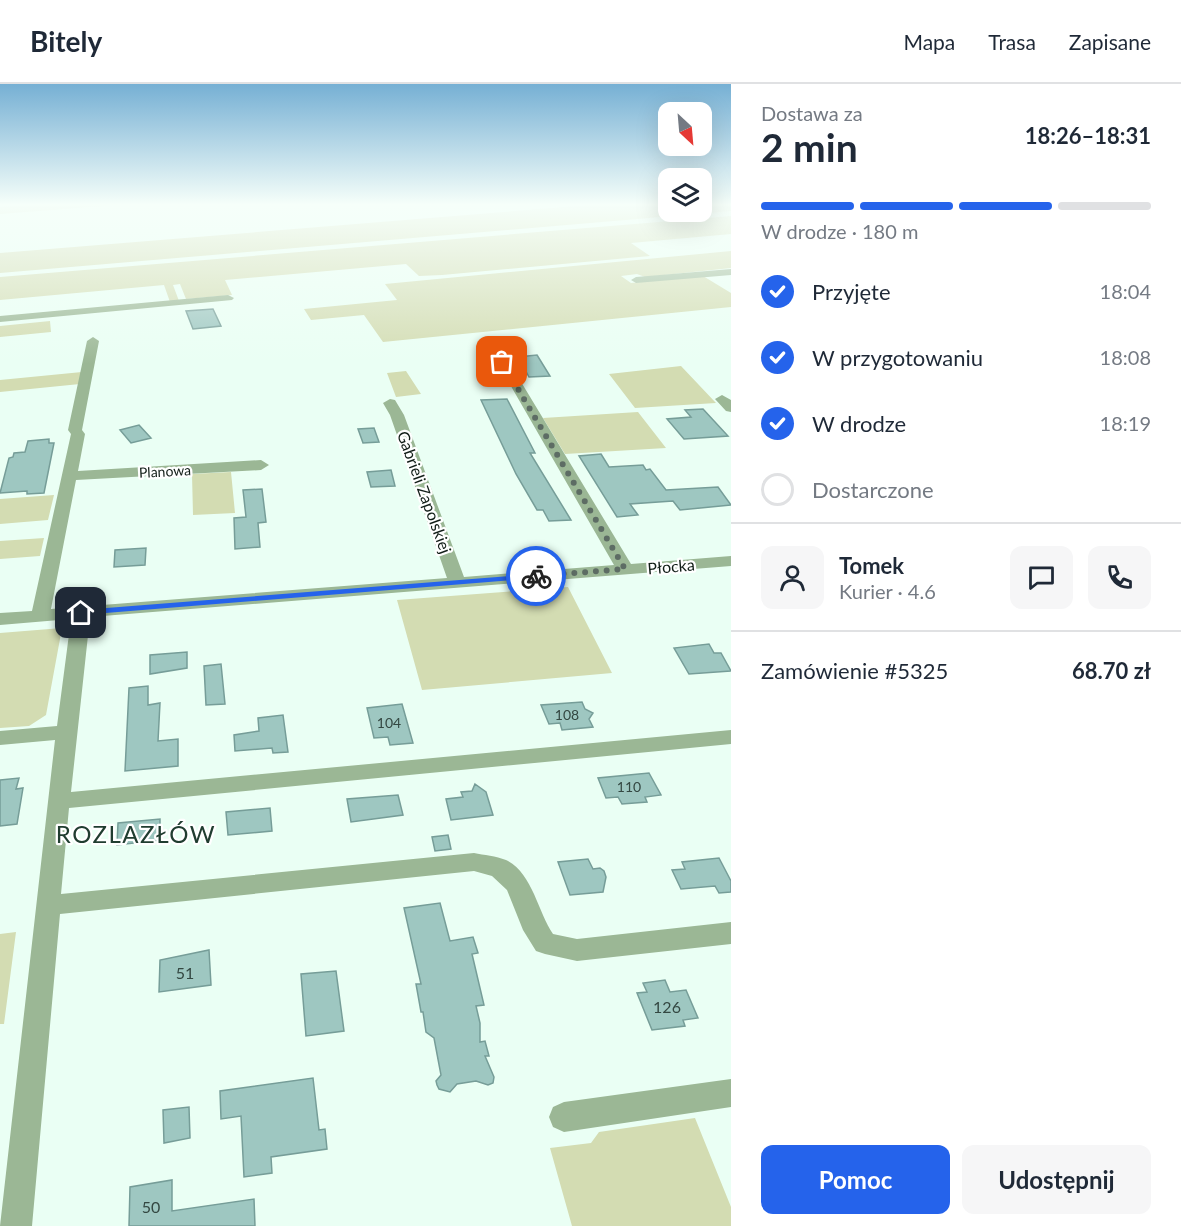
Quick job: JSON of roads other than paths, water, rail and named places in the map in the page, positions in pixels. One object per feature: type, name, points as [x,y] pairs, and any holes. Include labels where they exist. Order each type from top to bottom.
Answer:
[{"type":"street","points":[[636,280],[731,272]]},
{"type":"street","points":[[0,319],[228,298]]},
{"type":"street","points":[[40,616],[78,434],[75,430],[93,341]]},
{"type":"street","points":[[502,362],[625,569]]},
{"type":"street","name":"Gabrieli Zapolskiej","points":[[390,403],[397,415],[457,582]]},
{"type":"street","name":"Planowa","points":[[69,476],[261,465]]},
{"type":"street","name":"Płocka","points":[[0,619],[731,561]]},
{"type":"street","points":[[16,1226],[58,801],[81,613]]},
{"type":"street","points":[[0,738],[66,732]]},
{"type":"street","points":[[58,801],[731,737]]},
{"type":"street","points":[[49,905],[474,862],[500,868],[518,885],[532,923],[545,943],[577,950],[731,933]]},
{"type":"street","points":[[564,1117],[731,1093]]},
{"type":"district","name":"ROZLAZŁÓW","points":[[136,833]]}]
